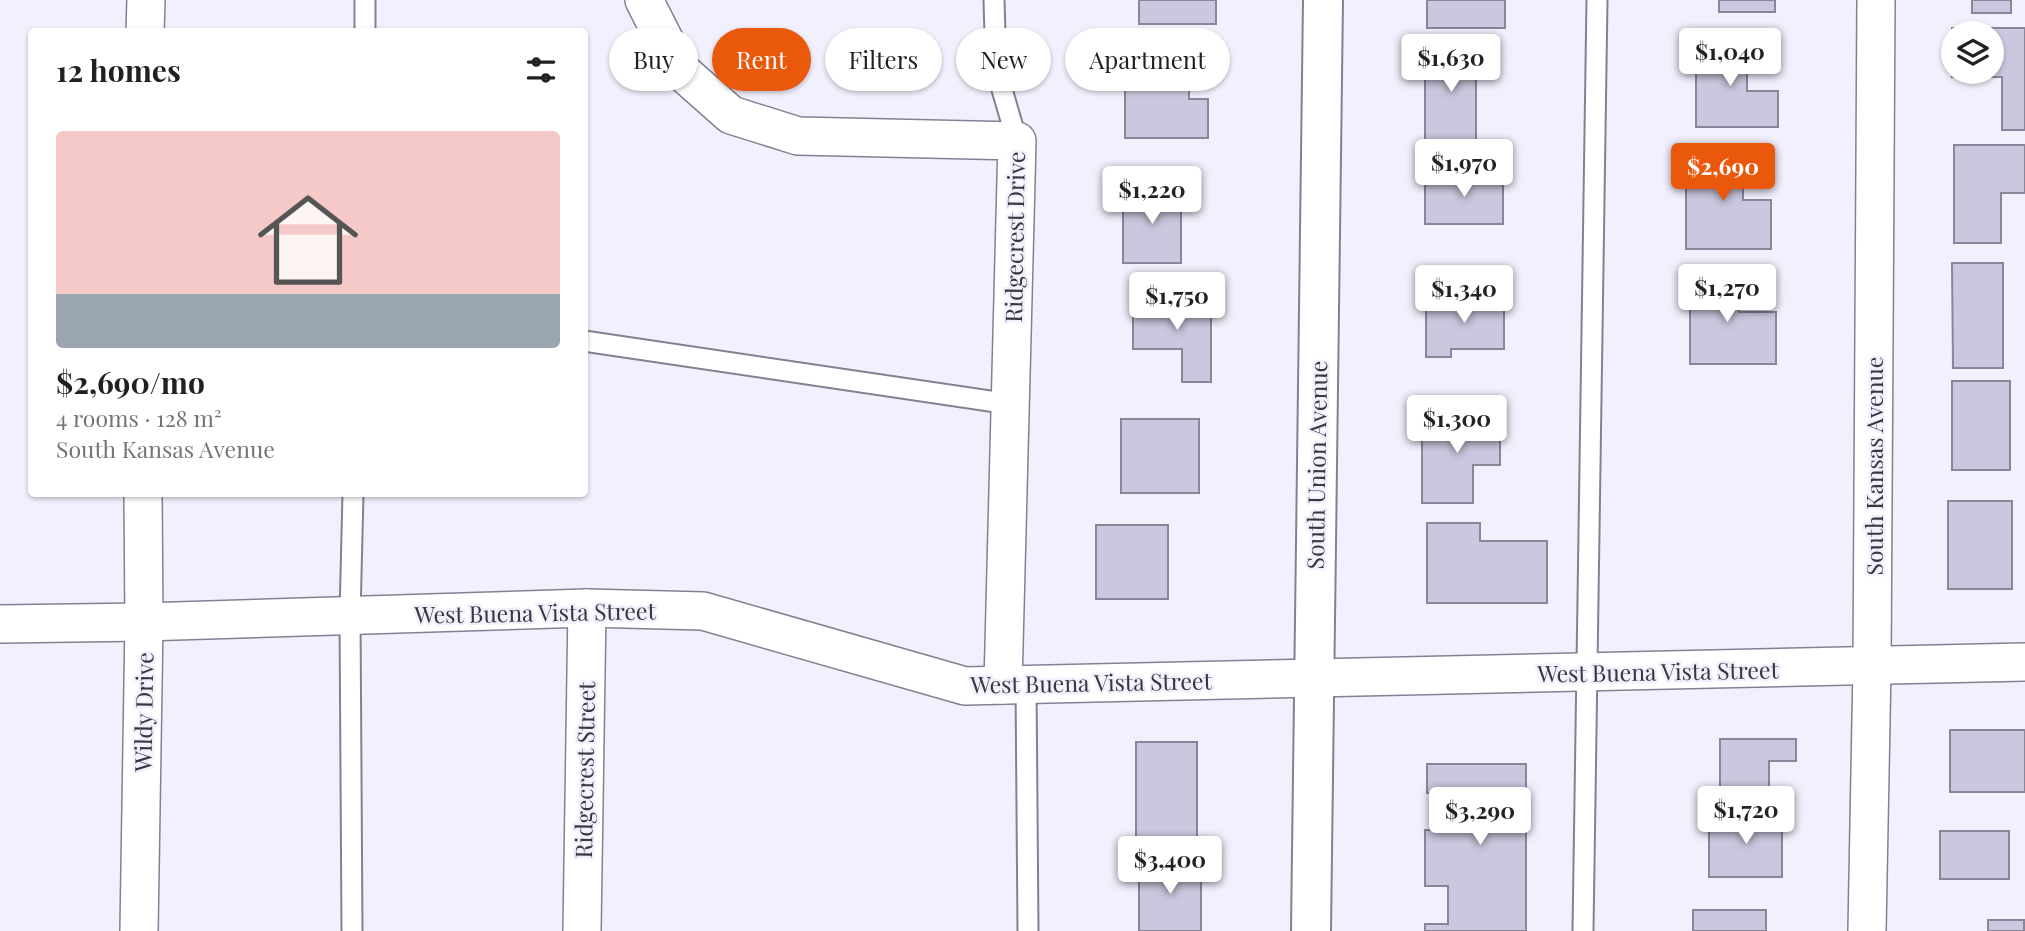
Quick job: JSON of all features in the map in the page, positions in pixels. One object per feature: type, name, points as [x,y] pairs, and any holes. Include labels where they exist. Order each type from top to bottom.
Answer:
[{"type":"main road","name":"South Union Avenue","points":[[1311,931],[1323,0]]},
{"type":"street","points":[[145,28],[146,0]]},
{"type":"street","name":"Ridgecrest Drive","points":[[644,0],[679,69],[731,115],[798,136],[1017,141],[1010,404],[1015,685]]},
{"type":"street","name":"South Kansas Avenue","points":[[1867,931],[1872,666],[1876,0]]},
{"type":"street","name":"Wildy Drive","points":[[139,931],[144,497]]},
{"type":"street","name":"West Buena Vista Street","points":[[0,624],[587,608],[703,611],[965,685],[2025,662]]},
{"type":"street","name":"Ridgecrest Street","points":[[582,931],[587,608]]},
{"type":"lane","points":[[365,0],[365,28]]},
{"type":"lane","points":[[994,0],[996,69],[1017,141]]},
{"type":"lane","points":[[1583,931],[1597,0]]},
{"type":"lane","points":[[588,342],[1010,404]]},
{"type":"lane","points":[[352,931],[350,616],[353,497]]},
{"type":"lane","points":[[1015,685],[1028,931]]},
{"type":"building","points":[[1139,0],[1216,0],[1216,24],[1139,24]]},
{"type":"building","points":[[1427,0],[1505,0],[1505,28],[1427,28]]},
{"type":"building","points":[[1719,0],[1775,0],[1775,12],[1719,12]]},
{"type":"building","points":[[1972,0],[2011,0],[2011,13],[1972,13]]},
{"type":"building","points":[[2004,28],[2025,28],[2025,130],[2002,130]]},
{"type":"building","points":[[1696,39],[1747,39],[1747,91],[1778,91],[1778,127],[1696,127]]},
{"type":"building","points":[[1425,41],[1476,41],[1476,146],[1425,146]]},
{"type":"building","points":[[1125,91],[1189,91],[1189,99],[1208,99],[1208,138],[1125,138]]},
{"type":"building","points":[[1954,145],[2025,145],[2025,193],[2001,193],[2001,243],[1954,243]]},
{"type":"building","points":[[1686,146],[1743,146],[1743,200],[1771,200],[1771,249],[1686,249]]},
{"type":"building","points":[[1425,174],[1503,174],[1503,224],[1425,224]]},
{"type":"building","points":[[1123,188],[1181,188],[1181,263],[1123,263]]},
{"type":"building","points":[[1952,263],[2003,263],[2003,368],[1953,368]]},
{"type":"building","points":[[1690,273],[1739,273],[1739,312],[1776,312],[1776,364],[1690,364]]},
{"type":"building","points":[[1133,298],[1211,298],[1211,382],[1182,382],[1182,349],[1133,349]]},
{"type":"building","points":[[1426,298],[1504,298],[1504,349],[1451,349],[1451,357],[1426,357]]},
{"type":"building","points":[[1952,381],[2010,381],[2010,470],[1952,470]]},
{"type":"building","points":[[1422,415],[1500,415],[1500,465],[1473,465],[1473,503],[1422,503]]},
{"type":"building","points":[[1121,419],[1199,419],[1199,493],[1121,493]]},
{"type":"building","points":[[1948,501],[2012,501],[2012,589],[1948,589]]},
{"type":"building","points":[[1427,523],[1480,523],[1480,541],[1547,541],[1547,603],[1427,603]]},
{"type":"building","points":[[1096,525],[1168,525],[1168,599],[1096,599]]},
{"type":"building","points":[[1950,730],[2025,730],[2025,792],[1950,792]]},
{"type":"building","points":[[1720,739],[1796,739],[1796,761],[1769,761],[1769,801],[1720,801]]},
{"type":"building","points":[[1136,742],[1197,742],[1197,838],[1136,838]]},
{"type":"building","points":[[1427,764],[1526,764],[1526,931],[1425,931],[1425,924],[1448,924],[1448,886],[1425,886],[1425,830],[1451,830],[1451,793],[1427,793]]},
{"type":"building","points":[[1709,814],[1782,814],[1782,877],[1709,877]]},
{"type":"building","points":[[1940,831],[2009,831],[2009,879],[1940,879]]},
{"type":"building","points":[[1139,862],[1201,862],[1201,931],[1139,931]]},
{"type":"building","points":[[1693,910],[1766,910],[1766,931],[1693,931]]},
{"type":"building","points":[[1988,920],[2024,920],[2024,931],[1988,931]]}]
